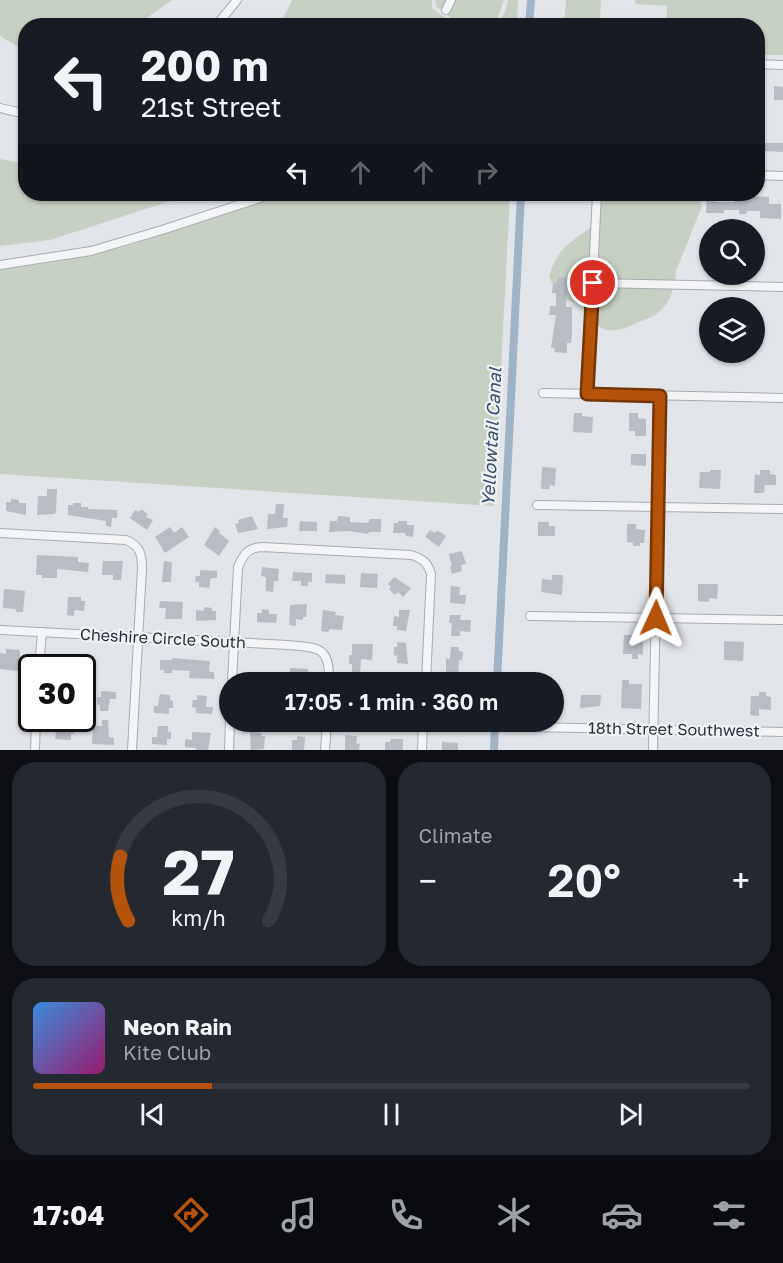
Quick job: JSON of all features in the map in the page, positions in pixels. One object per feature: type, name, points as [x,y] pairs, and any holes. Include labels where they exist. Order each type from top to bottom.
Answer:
[{"type":"street","points":[[222,18],[237,0]]},
{"type":"street","points":[[446,10],[451,0]]},
{"type":"street","points":[[765,64],[783,64]]},
{"type":"street","points":[[0,108],[18,112]]},
{"type":"street","points":[[765,175],[783,176]]},
{"type":"street","points":[[0,265],[59,257],[108,246],[250,201]]},
{"type":"street","points":[[587,394],[597,201]]},
{"type":"street","points":[[593,283],[783,287]]},
{"type":"street","points":[[543,393],[783,398]]},
{"type":"street","points":[[654,750],[660,396]]},
{"type":"street","points":[[537,505],[783,509]]},
{"type":"street","points":[[0,533],[126,540],[140,550],[142,559],[132,750]]},
{"type":"street","points":[[232,672],[238,567],[245,553],[252,548],[262,547],[420,557],[429,566],[431,584],[427,672]]},
{"type":"street","points":[[531,616],[783,620]]},
{"type":"street","name":"Cheshire Circle South","points":[[0,630],[317,648],[324,653],[330,666],[330,672]]},
{"type":"street","points":[[40,654],[42,632]]},
{"type":"street","name":"18th Street Southwest","points":[[564,728],[783,732]]},
{"type":"street","points":[[35,750],[36,732]]},
{"type":"street","points":[[229,750],[230,732]]},
{"type":"street","points":[[326,750],[327,732]]},
{"type":"street","points":[[422,750],[423,732]]},
{"type":"green space","points":[[0,0],[172,0],[147,18],[18,18],[18,47],[0,36]]},
{"type":"green space","points":[[292,0],[432,0],[432,8],[446,18],[283,18]]},
{"type":"green space","points":[[435,0],[504,0],[498,18],[451,18],[436,6]]},
{"type":"green space","points":[[508,0],[518,0],[517,18],[502,18]]},
{"type":"green space","points":[[566,0],[601,0],[600,18],[565,18]]},
{"type":"green space","points":[[635,0],[783,0],[783,55],[765,55],[765,18],[666,18],[667,6],[635,4]]},
{"type":"green space","points":[[0,159],[18,163],[18,201],[170,201],[50,240],[0,246]]},
{"type":"green space","points":[[265,201],[510,201],[494,506],[0,474],[0,269],[64,260],[127,246]]},
{"type":"green space","points":[[597,201],[700,201],[702,206],[676,271],[671,296],[664,307],[651,317],[615,330],[607,330],[598,326],[581,305],[560,297],[549,277],[560,253],[591,227]]},
{"type":"building","points":[[774,86],[783,87],[783,100],[774,100]]},
{"type":"building","points":[[765,143],[783,143],[783,152],[765,151]]},
{"type":"building","points":[[765,197],[769,197],[769,204],[781,204],[781,219],[760,218],[760,211],[747,211],[746,214],[739,214],[739,210],[706,213],[707,201],[765,201]]},
{"type":"building","points":[[558,277],[575,278],[575,288],[567,288],[566,307],[572,307],[572,334],[571,343],[567,343],[567,353],[554,352],[555,348],[551,348],[556,315],[549,315],[550,306],[556,306],[556,293],[552,293],[553,283],[557,283]]},
{"type":"building","points":[[574,413],[593,417],[592,433],[573,432]]},
{"type":"building","points":[[629,413],[638,413],[638,418],[646,419],[646,436],[635,436],[635,431],[629,431]]},
{"type":"building","points":[[631,454],[646,454],[646,466],[631,465]]},
{"type":"building","points":[[542,467],[556,468],[555,486],[550,485],[549,489],[541,489]]},
{"type":"building","points":[[710,470],[721,470],[720,489],[699,488],[700,472],[710,472]]},
{"type":"building","points":[[760,470],[770,470],[770,474],[776,475],[776,485],[765,485],[764,493],[754,493],[755,474],[760,475]]},
{"type":"building","points":[[47,489],[57,489],[56,512],[37,515],[38,496],[47,496]]},
{"type":"building","points":[[11,499],[19,500],[19,503],[26,503],[26,515],[6,511],[6,502],[11,502]]},
{"type":"building","points":[[73,503],[81,503],[81,507],[88,507],[88,509],[117,510],[117,518],[112,518],[111,527],[106,526],[106,521],[68,515],[68,505],[73,505]]},
{"type":"building","points":[[276,504],[284,504],[283,518],[288,518],[287,527],[267,529],[268,514],[275,514]]},
{"type":"building","points":[[141,509],[148,514],[146,517],[153,520],[147,530],[130,518],[135,510],[139,512]]},
{"type":"building","points":[[252,516],[258,529],[238,533],[235,524],[239,523],[238,520]]},
{"type":"building","points":[[338,516],[350,517],[350,522],[368,523],[370,519],[381,519],[381,532],[369,532],[368,534],[348,531],[329,532],[330,521],[337,521]]},
{"type":"building","points":[[300,521],[317,522],[317,531],[299,531]]},
{"type":"building","points":[[407,521],[407,525],[414,525],[413,537],[406,536],[405,533],[393,533],[394,523]]},
{"type":"building","points":[[538,522],[549,522],[549,526],[555,526],[555,536],[538,536]]},
{"type":"building","points":[[627,524],[636,524],[636,529],[645,530],[644,543],[640,543],[640,546],[633,546],[633,543],[627,542]]},
{"type":"building","points":[[170,527],[174,533],[182,527],[189,537],[165,553],[155,537]]},
{"type":"building","points":[[215,527],[229,541],[219,556],[204,545]]},
{"type":"building","points":[[430,530],[435,533],[437,530],[446,536],[439,547],[425,537]]},
{"type":"building","points":[[462,551],[466,564],[461,565],[462,571],[452,574],[449,554]]},
{"type":"building","points":[[37,555],[78,557],[78,562],[89,563],[88,572],[57,569],[57,578],[42,578],[42,575],[36,575]]},
{"type":"building","points":[[103,561],[123,561],[121,580],[113,580],[113,575],[102,575]]},
{"type":"building","points":[[164,561],[172,562],[171,582],[162,582]]},
{"type":"building","points":[[262,567],[279,569],[278,581],[274,581],[273,592],[266,591],[266,577],[261,576]]},
{"type":"building","points":[[200,570],[217,571],[217,578],[211,578],[209,588],[199,587],[199,582],[195,582],[196,576],[200,576]]},
{"type":"building","points":[[293,572],[312,573],[312,582],[308,582],[308,586],[301,586],[301,581],[292,581]]},
{"type":"building","points":[[361,573],[378,574],[377,588],[360,587]]},
{"type":"building","points":[[326,574],[345,575],[345,584],[325,583]]},
{"type":"building","points":[[552,575],[563,575],[562,595],[541,592],[542,579],[552,580]]},
{"type":"building","points":[[394,577],[411,588],[403,597],[398,592],[395,595],[389,589],[391,587],[388,584]]},
{"type":"building","points":[[698,584],[718,584],[717,599],[709,598],[709,602],[698,601]]},
{"type":"building","points":[[451,586],[460,587],[459,595],[466,595],[465,604],[450,603]]},
{"type":"building","points":[[4,589],[25,591],[23,612],[3,608]]},
{"type":"building","points":[[68,597],[81,597],[81,601],[85,601],[84,611],[76,610],[74,616],[67,615]]},
{"type":"building","points":[[160,601],[183,602],[182,619],[165,619],[166,608],[159,608]]},
{"type":"building","points":[[307,604],[306,617],[303,617],[303,620],[296,619],[296,626],[289,625],[290,605]]},
{"type":"building","points":[[204,607],[216,611],[216,620],[196,621],[196,610],[204,611]]},
{"type":"building","points":[[262,609],[269,610],[269,614],[277,614],[276,623],[257,622],[257,613],[262,613]]},
{"type":"building","points":[[323,610],[344,616],[342,630],[321,631]]},
{"type":"building","points":[[399,610],[410,610],[406,631],[397,630],[397,626],[393,626],[394,616],[399,617]]},
{"type":"building","points":[[450,615],[461,615],[460,620],[471,620],[470,632],[460,631],[460,636],[451,636]]},
{"type":"building","points":[[624,635],[632,635],[632,641],[643,642],[643,655],[638,654],[638,659],[632,659],[632,654],[623,654]]},
{"type":"building","points":[[724,641],[744,642],[743,661],[724,660]]},
{"type":"building","points":[[397,642],[406,643],[408,664],[397,663],[394,647],[397,647]]},
{"type":"building","points":[[352,644],[373,644],[372,660],[361,659],[360,672],[352,672],[349,655],[352,655]]},
{"type":"building","points":[[451,647],[459,647],[459,651],[463,652],[462,660],[459,660],[458,672],[446,672],[446,658],[450,659]]},
{"type":"building","points":[[6,649],[20,650],[18,671],[0,669],[0,653],[6,654]]},
{"type":"building","points":[[172,658],[210,661],[209,670],[214,672],[214,679],[189,678],[190,671],[172,670],[172,673],[164,673],[164,670],[160,670],[160,660],[172,660]]},
{"type":"building","points":[[290,668],[308,669],[308,672],[290,672]]},
{"type":"building","points":[[622,680],[629,680],[629,684],[642,684],[641,709],[621,708]]},
{"type":"building","points":[[101,691],[116,692],[116,699],[110,699],[108,711],[100,711],[100,705],[97,704],[97,697],[101,697]]},
{"type":"building","points":[[759,692],[766,692],[766,696],[771,697],[771,710],[759,709],[759,716],[750,715],[751,696],[759,696]]},
{"type":"building","points":[[160,694],[170,695],[170,700],[173,701],[173,708],[169,708],[169,714],[154,713],[154,706],[158,706]]},
{"type":"building","points":[[197,695],[207,696],[206,707],[213,707],[212,714],[196,713],[196,708],[192,707],[193,700],[197,700]]},
{"type":"building","points":[[581,695],[601,695],[600,706],[580,708]]},
{"type":"building","points":[[102,720],[108,720],[109,737],[114,738],[114,745],[92,744],[93,732],[96,732],[96,726],[102,726]]},
{"type":"building","points":[[158,726],[168,726],[168,732],[171,732],[171,739],[167,739],[167,745],[152,744],[152,737],[157,737]]},
{"type":"building","points":[[56,732],[74,732],[71,734],[71,740],[55,739]]},
{"type":"building","points":[[192,732],[211,733],[208,750],[185,747],[185,739],[192,740]]},
{"type":"building","points":[[250,732],[262,733],[261,736],[265,736],[264,749],[251,750]]},
{"type":"building","points":[[345,735],[357,736],[356,743],[360,744],[359,750],[345,750]]},
{"type":"building","points":[[297,736],[305,737],[304,750],[292,750],[292,740],[297,740]]},
{"type":"building","points":[[391,739],[403,739],[403,750],[385,750],[385,742],[390,742]]},
{"type":"building","points":[[442,742],[458,743],[458,750],[442,750]]},
{"type":"waterway","name":"Yellowtail Canal","points":[[530,18],[531,0]]},
{"type":"waterway","name":"Yellowtail Canal","points":[[497,672],[521,201]]},
{"type":"waterway","name":"Yellowtail Canal","points":[[494,750],[495,732]]},
{"type":"route","points":[[593,283],[587,394],[660,396],[656,618]]}]
